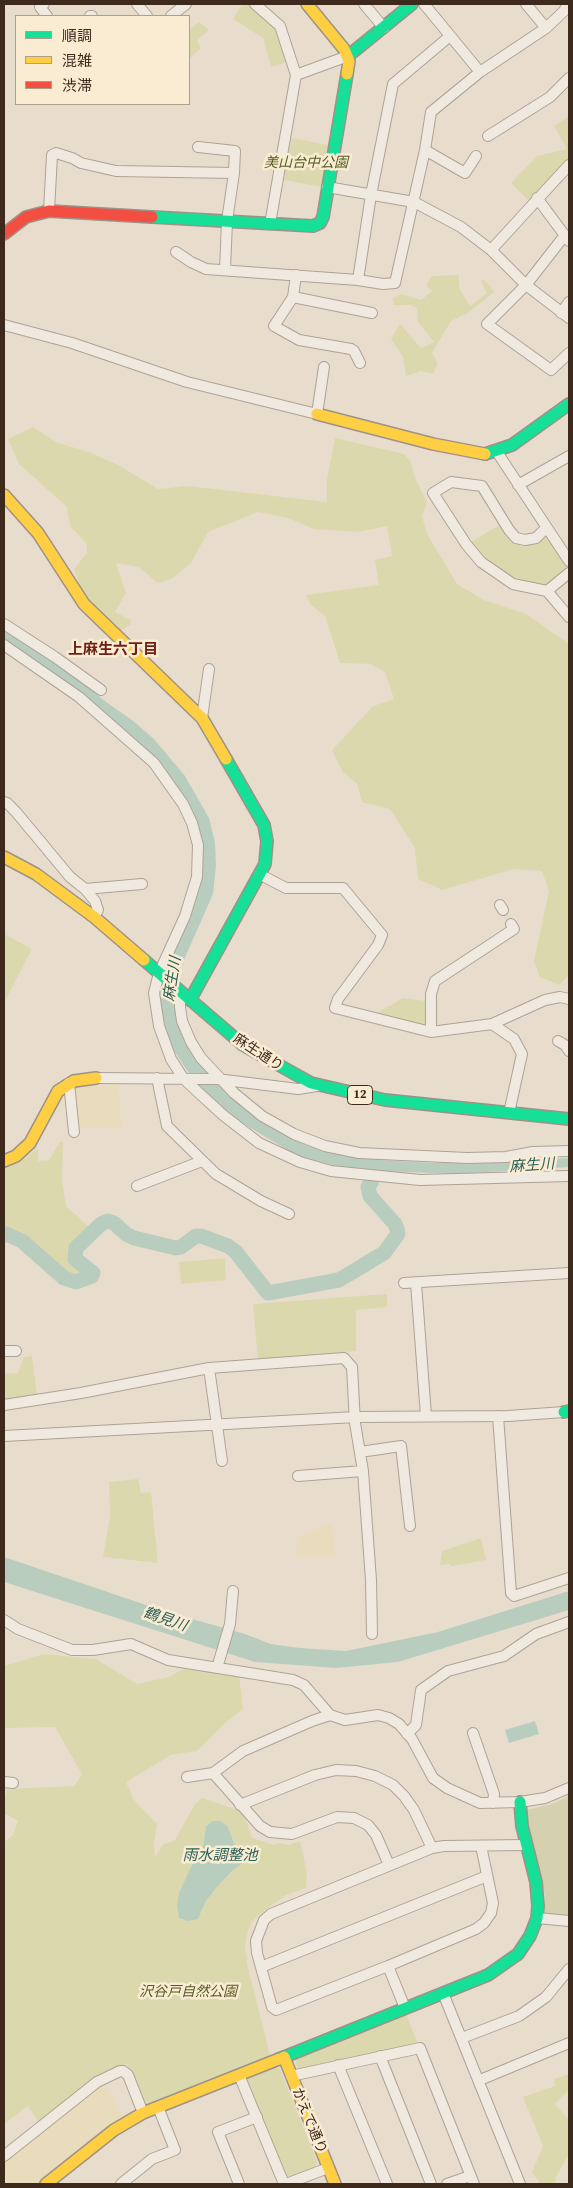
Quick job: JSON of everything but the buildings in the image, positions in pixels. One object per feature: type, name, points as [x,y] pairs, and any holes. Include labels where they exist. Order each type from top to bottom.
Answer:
[{"type":"street","points":[[44,4],[40,7],[46,15]]},
{"type":"street","points":[[137,4],[146,15]]},
{"type":"street","points":[[172,15],[186,4]]},
{"type":"street","points":[[255,4],[280,26],[296,75],[270,224]]},
{"type":"street","points":[[4,234],[26,217],[49,211],[313,226],[320,223],[348,67],[348,56],[307,4]]},
{"type":"street","points":[[364,4],[384,28]]},
{"type":"street","points":[[296,75],[348,56],[412,4]]},
{"type":"street","points":[[424,4],[480,72]]},
{"type":"street","points":[[526,4],[546,28]]},
{"type":"street","points":[[176,252],[206,269],[358,280],[383,284],[395,283],[425,150],[431,112],[480,72],[546,28],[564,11],[568,4]]},
{"type":"street","points":[[358,280],[393,84],[450,36]]},
{"type":"street","points":[[488,136],[550,97],[568,74]]},
{"type":"street","points":[[198,147],[235,151],[225,270]]},
{"type":"street","points":[[425,150],[465,173],[476,156]]},
{"type":"street","points":[[49,211],[52,155],[56,152],[72,158],[81,164],[116,171],[234,173]]},
{"type":"street","points":[[491,250],[569,164]]},
{"type":"street","points":[[327,188],[414,202],[461,227],[491,250],[526,284],[565,316],[569,302]]},
{"type":"street","points":[[537,198],[567,238],[526,284],[486,324],[551,370],[569,353]]},
{"type":"street","points":[[296,275],[293,297],[274,326],[299,340],[351,349],[360,363]]},
{"type":"street","points":[[293,297],[372,314]]},
{"type":"street","points":[[4,326],[72,343],[187,382],[433,444],[488,454],[512,445],[569,404]]},
{"type":"street","points":[[316,414],[324,367]]},
{"type":"street","points":[[496,452],[569,561]]},
{"type":"street","points":[[518,485],[569,456]]},
{"type":"street","points":[[546,528],[536,538],[525,540],[516,538],[482,486],[451,482],[433,494],[466,544],[481,562],[513,584],[547,591],[569,618]]},
{"type":"street","points":[[5,502],[38,533],[84,604],[202,718],[264,824],[267,852],[265,864],[190,1000]]},
{"type":"street","points":[[547,591],[569,573]]},
{"type":"street","points":[[4,624],[101,690]]},
{"type":"street","points":[[4,645],[78,697],[126,736],[154,763],[183,804],[192,823],[198,845],[197,877],[185,916],[159,973],[154,994],[159,1026],[171,1059],[222,1115],[259,1143],[300,1162],[331,1171],[420,1180],[569,1176]]},
{"type":"street","points":[[202,718],[209,669]]},
{"type":"street","points":[[4,802],[16,812],[70,877],[85,889],[95,901],[98,910],[94,917]]},
{"type":"street","name":"麻生通り","points":[[4,857],[36,874],[94,917],[243,1045],[318,1086],[385,1100],[569,1119]]},
{"type":"street","points":[[259,874],[286,888],[343,888],[382,935],[378,945],[338,999],[334,1008],[431,1032],[492,1024],[545,1000],[560,997],[569,999]]},
{"type":"street","points":[[85,889],[142,884]]},
{"type":"street","points":[[431,1032],[431,994],[435,981],[514,928],[511,924]]},
{"type":"street","points":[[180,991],[180,1006],[186,1031],[196,1052],[218,1079],[262,1116],[294,1134],[325,1146],[359,1153],[467,1158],[506,1157],[533,1152],[569,1151]]},
{"type":"street","points":[[492,1024],[508,1033],[518,1045],[522,1054],[508,1113]]},
{"type":"street","points":[[558,1041],[565,1045],[569,1051]]},
{"type":"street","points":[[157,1078],[167,1126],[216,1174],[261,1201],[289,1214]]},
{"type":"street","points":[[4,1161],[16,1156],[30,1143],[52,1098],[58,1091],[69,1083],[85,1079],[187,1078],[218,1079],[298,1089],[318,1086]]},
{"type":"street","points":[[69,1083],[74,1132]]},
{"type":"street","points":[[137,1186],[202,1161]]},
{"type":"street","points":[[404,1284],[569,1273]]},
{"type":"street","points":[[416,1283],[426,1416]]},
{"type":"street","points":[[4,1351],[16,1351]]},
{"type":"street","points":[[4,1405],[71,1395],[209,1368],[344,1358],[352,1367],[363,1471],[371,1580],[372,1634]]},
{"type":"street","points":[[209,1368],[222,1461]]},
{"type":"street","points":[[4,1436],[356,1417],[498,1416],[567,1411]]},
{"type":"street","points":[[498,1416],[511,1593],[514,1596],[569,1578]]},
{"type":"street","points":[[360,1452],[401,1446],[410,1526]]},
{"type":"street","points":[[298,1476],[363,1471]]},
{"type":"street","points":[[217,1668],[230,1624],[233,1591]]},
{"type":"street","points":[[4,1620],[18,1629],[72,1650],[92,1650],[131,1644],[168,1660],[293,1680],[304,1685],[330,1715],[345,1720],[378,1716],[390,1718],[399,1724],[407,1734],[433,1778],[439,1783],[480,1803],[520,1802],[545,1798],[569,1788]]},
{"type":"street","points":[[407,1734],[416,1725],[421,1690],[448,1671],[504,1656],[536,1634],[569,1622]]},
{"type":"street","points":[[186,1777],[213,1772],[243,1751],[330,1715]]},
{"type":"street","points":[[473,1733],[494,1794],[493,1803]]},
{"type":"street","points":[[240,1805],[315,1775],[336,1770],[375,1776],[392,1785],[404,1796],[414,1810],[432,1848]]},
{"type":"street","points":[[213,1772],[240,1805],[260,1826],[270,1832],[292,1834],[337,1817],[354,1818],[368,1825],[376,1835],[389,1865]]},
{"type":"street","points":[[46,2184],[114,2130],[143,2113],[488,1975],[510,1962],[525,1945],[537,1918],[537,1888],[526,1845],[520,1802]]},
{"type":"street","points":[[481,1846],[493,1903],[484,1923],[476,1929],[388,1966],[276,2010],[272,2007],[256,1941],[264,1920],[272,1914],[432,1848],[481,1846],[526,1845]]},
{"type":"street","points":[[261,1967],[487,1876]]},
{"type":"street","points":[[537,1918],[569,1921]]},
{"type":"street","points":[[388,1966],[405,2008]]},
{"type":"street","points":[[462,2038],[518,2016],[546,1997],[569,1969]]},
{"type":"street","points":[[558,1984],[569,1988]]},
{"type":"street","points":[[443,1993],[480,2080],[520,2184]]},
{"type":"street","points":[[480,2080],[569,2042]]},
{"type":"street","points":[[291,2076],[420,2048],[472,2180],[447,2184]]},
{"type":"street","points":[[380,2056],[431,2184]]},
{"type":"street","name":"かえで通り","points":[[284,2057],[335,2184]]},
{"type":"street","points":[[338,2065],[387,2184]]},
{"type":"street","points":[[4,2156],[97,2082],[120,2071],[128,2075],[143,2113]]},
{"type":"street","points":[[239,2075],[285,2184],[328,2168]]},
{"type":"street","points":[[121,2184],[152,2159],[175,2150],[158,2107]]},
{"type":"street","points":[[239,2184],[218,2132],[257,2117]]},
{"type":"shaded area","points":[[118,1084],[122,1128],[78,1127],[74,1088]]},
{"type":"shaded area","points":[[332,1523],[335,1557],[296,1557],[297,1536]]},
{"type":"shaded area","points":[[569,1796],[569,1917],[543,1916],[545,1896],[526,1810],[552,1804]]},
{"type":"shaded area","points":[[104,2082],[124,2117],[37,2184],[4,2184],[4,2162]]},
{"type":"green space","points":[[242,4],[250,4],[277,23],[288,62],[271,67],[263,38],[233,19]]},
{"type":"green space","points":[[199,22],[209,30],[197,40],[201,48],[190,58],[190,29]]},
{"type":"green space","points":[[569,116],[569,161],[529,201],[511,183],[537,156],[567,149],[554,126]]},
{"type":"green space","name":"美山台中公園","points":[[291,138],[328,145],[321,187],[284,180]]},
{"type":"green space","points":[[459,275],[459,288],[470,306],[487,293],[481,281],[484,279],[494,292],[469,312],[451,321],[432,353],[438,363],[433,374],[421,371],[406,376],[403,357],[391,339],[400,324],[421,348],[434,342],[418,322],[417,308],[410,305],[394,305],[393,298],[401,294],[421,300],[432,291],[426,285],[432,276]]},
{"type":"green space","points":[[33,427],[56,442],[94,454],[120,466],[158,489],[188,486],[327,502],[327,479],[335,438],[404,454],[411,462],[414,476],[427,502],[422,516],[427,534],[457,584],[484,600],[526,614],[569,644],[569,975],[559,985],[540,977],[534,961],[549,891],[542,871],[514,869],[442,890],[418,879],[415,848],[390,809],[362,802],[357,784],[343,772],[332,750],[373,706],[394,699],[385,672],[371,664],[340,663],[325,616],[310,604],[306,595],[379,585],[375,560],[392,556],[387,526],[358,532],[314,529],[288,518],[258,512],[208,532],[191,563],[173,578],[158,583],[139,567],[116,563],[126,593],[115,612],[131,620],[131,624],[121,631],[89,601],[80,586],[74,569],[87,553],[87,544],[70,526],[67,507],[19,464],[8,439]]},
{"type":"green space","points":[[499,525],[511,543],[529,545],[547,534],[569,566],[569,569],[547,588],[509,576],[491,564],[471,542]]},
{"type":"green space","points":[[4,934],[32,949],[4,1003]]},
{"type":"green space","points":[[403,998],[425,1001],[425,1026],[376,1014]]},
{"type":"green space","points":[[60,1142],[63,1143],[62,1180],[66,1206],[89,1227],[74,1243],[70,1255],[75,1265],[88,1273],[82,1277],[71,1279],[57,1268],[55,1260],[48,1261],[37,1257],[16,1234],[9,1229],[4,1229],[4,1168],[19,1163],[38,1148],[38,1161],[49,1160]]},
{"type":"green space","points":[[225,1258],[226,1280],[181,1284],[179,1262]]},
{"type":"green space","points":[[387,1294],[387,1307],[356,1310],[356,1351],[258,1360],[253,1304]]},
{"type":"green space","points":[[32,1356],[37,1395],[4,1401],[4,1374],[18,1373],[24,1357]]},
{"type":"green space","points":[[138,1479],[141,1493],[151,1492],[158,1563],[103,1557],[110,1516],[109,1482]]},
{"type":"green space","points":[[481,1538],[486,1560],[451,1566],[450,1564],[440,1565],[442,1551]]},
{"type":"green space","name":"沢谷戸自然公園","points":[[44,1654],[96,1659],[137,1684],[169,1677],[187,1667],[239,1675],[243,1709],[226,1722],[197,1751],[171,1755],[126,1782],[134,1800],[157,1824],[154,1843],[155,1857],[162,1845],[175,1840],[195,1804],[202,1798],[243,1812],[252,1838],[274,1845],[279,1843],[288,1845],[300,1841],[307,1873],[306,1888],[286,1895],[255,1918],[248,1930],[245,1946],[248,1968],[270,2055],[147,2105],[143,2103],[127,2064],[102,2074],[39,2123],[28,2106],[4,2124],[4,1842],[13,1835],[18,1821],[4,1813],[7,1789],[74,1786],[82,1774],[55,1727],[4,1728],[4,1666]],"holes":[[[206,1826],[228,1827],[234,1843],[248,1858],[217,1887],[206,1901],[201,1914],[193,1863],[202,1853]]]},
{"type":"green space","points":[[406,2014],[418,2044],[298,2069],[295,2062],[297,2058]]},
{"type":"green space","points":[[276,2067],[280,2069],[317,2161],[316,2167],[290,2178],[284,2176],[247,2081],[249,2077]]},
{"type":"green space","points":[[569,2074],[569,2090],[555,2104],[569,2120],[569,2154],[556,2177],[555,2184],[540,2184],[532,2172],[543,2146],[523,2097],[555,2086],[554,2079]]},
{"type":"water","name":"麻生川","points":[[4,628],[73,673],[102,699],[132,720],[154,739],[185,776],[209,818],[215,843],[216,866],[213,894],[180,969],[174,996],[176,1019],[185,1041],[198,1061],[224,1090],[259,1119],[282,1133],[308,1146],[340,1154],[378,1160],[435,1163],[569,1158],[569,1167],[457,1174],[352,1170],[296,1155],[239,1121],[197,1086],[173,1049],[163,1022],[159,991],[164,970],[194,903],[202,880],[202,845],[158,764],[143,747],[102,710],[58,676],[4,642]]},
{"type":"water","name":"鶴見川","points":[[4,1557],[164,1611],[245,1634],[271,1644],[300,1648],[346,1651],[438,1632],[569,1591],[569,1610],[398,1662],[336,1668],[255,1662],[4,1582]]},
{"type":"water","points":[[535,1721],[539,1734],[509,1743],[505,1730]]},
{"type":"water","name":"雨水調整池","points":[[213,1821],[221,1821],[228,1827],[234,1843],[249,1858],[232,1871],[217,1887],[206,1901],[198,1919],[188,1921],[179,1918],[177,1906],[179,1893],[193,1863],[202,1853],[206,1826]]},
{"type":"waterway","points":[[4,1235],[6,1234],[22,1241],[64,1278],[76,1282],[92,1276],[93,1273],[75,1259],[76,1248],[101,1224],[108,1221],[114,1223],[126,1234],[134,1238],[176,1248],[181,1247],[196,1236],[201,1236],[228,1246],[235,1251],[268,1293],[339,1280],[384,1253],[398,1234],[395,1224],[370,1196],[368,1187],[372,1181]]},
{"type":"traffic: fast","points":[[348,56],[412,4]]},
{"type":"traffic: fast","points":[[152,217],[313,226],[320,223],[323,217],[347,74]]},
{"type":"traffic: fast","points":[[485,454],[512,445],[569,404]]},
{"type":"traffic: fast","points":[[190,1000],[265,864],[267,841],[264,825],[226,759]]},
{"type":"traffic: fast","points":[[144,960],[243,1045],[311,1083],[385,1100],[569,1119]]},
{"type":"traffic: fast","points":[[564,1412],[569,1411]]},
{"type":"traffic: fast","points":[[279,2059],[488,1975],[518,1954],[530,1936],[537,1918],[538,1906],[536,1882],[522,1826],[520,1802]]},
{"type":"traffic: slow","points":[[307,4],[344,49],[349,61],[347,74]]},
{"type":"traffic: slow","points":[[317,414],[433,444],[485,454]]},
{"type":"traffic: slow","points":[[4,495],[38,533],[84,604],[202,718],[226,759]]},
{"type":"traffic: slow","points":[[4,857],[36,874],[94,917],[144,960]]},
{"type":"traffic: slow","points":[[4,1161],[16,1156],[30,1143],[58,1091],[74,1081],[96,1078]]},
{"type":"traffic: slow","points":[[284,2057],[335,2184]]},
{"type":"traffic: slow","points":[[46,2184],[114,2130],[143,2113],[279,2059]]},
{"type":"traffic: jam","points":[[4,234],[26,217],[49,211],[152,217]]},
{"type":"district","name":"上麻生六丁目","points":[[113,650]]}]
